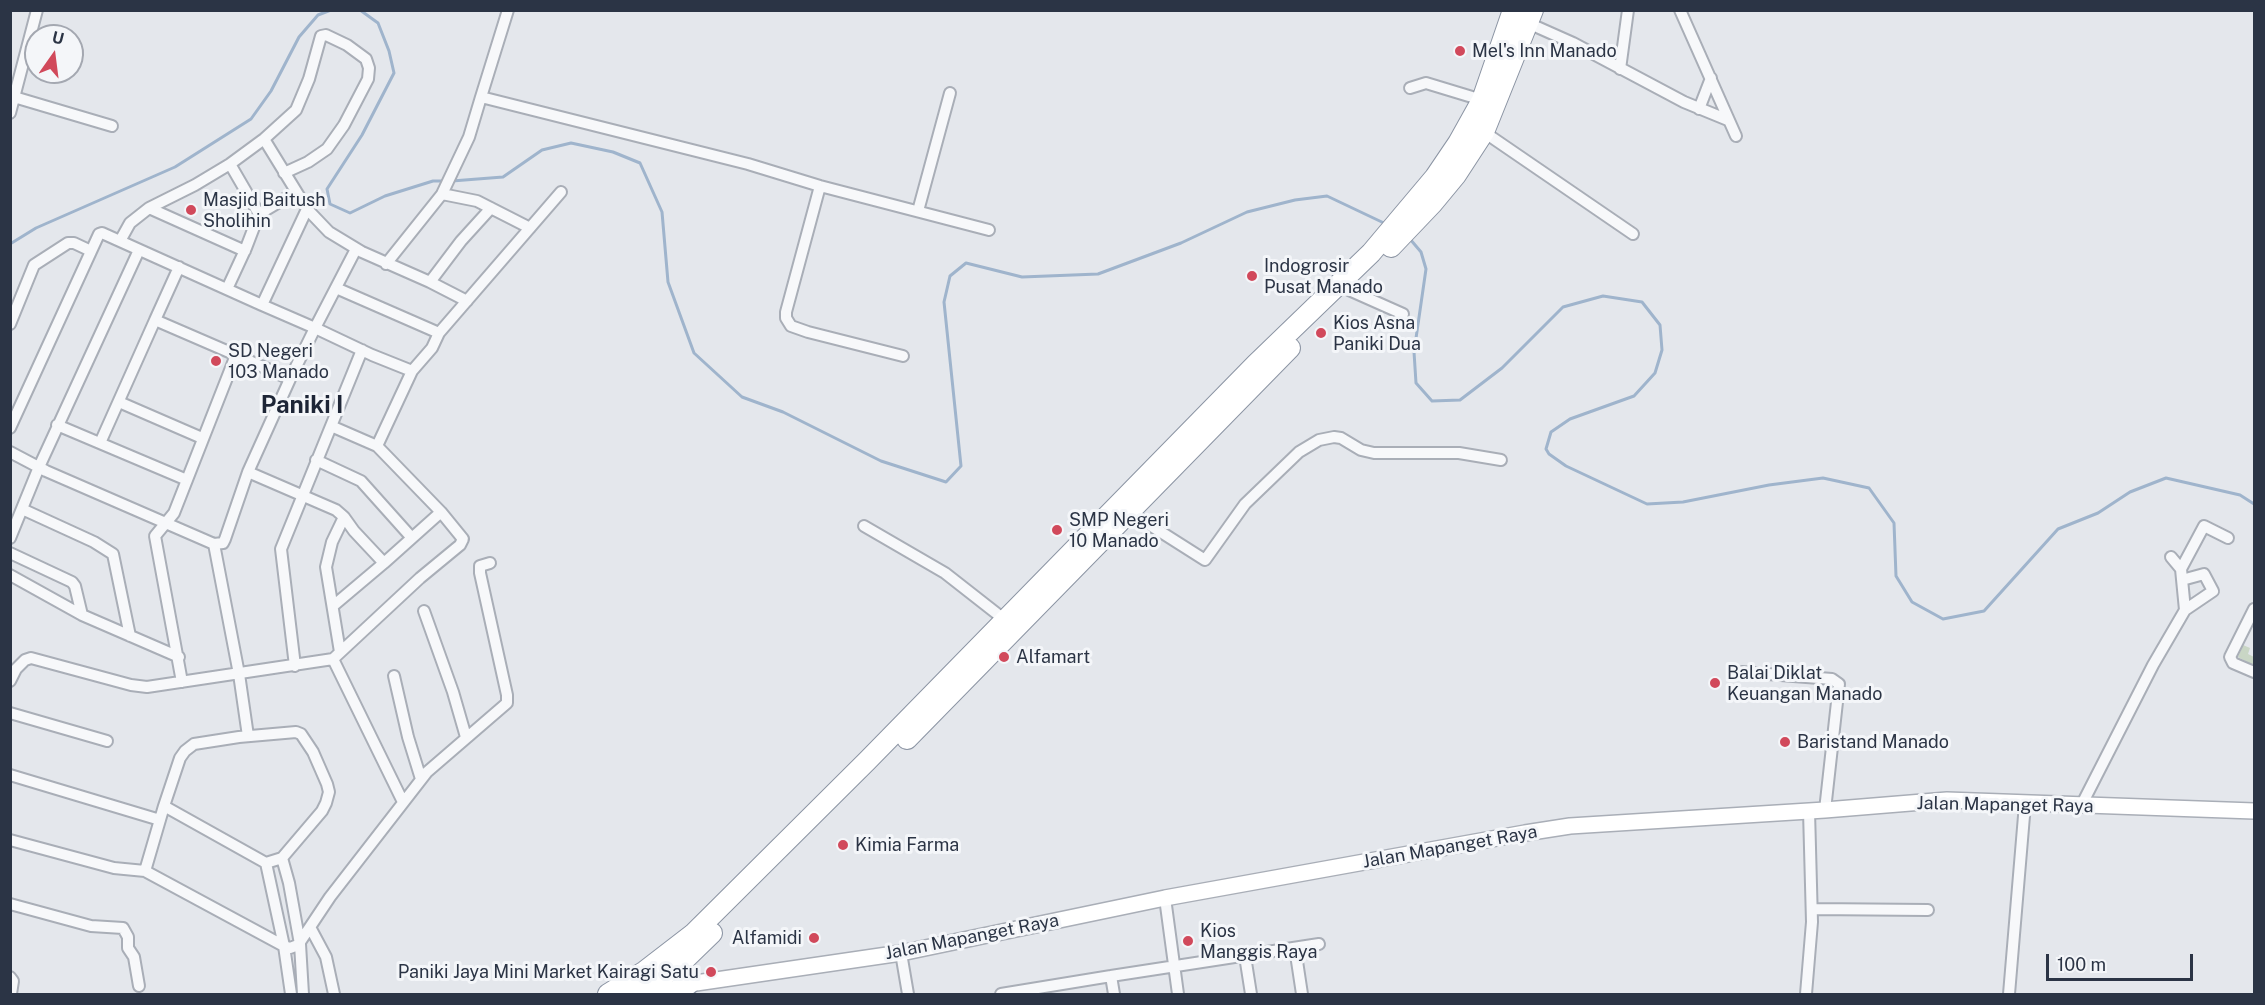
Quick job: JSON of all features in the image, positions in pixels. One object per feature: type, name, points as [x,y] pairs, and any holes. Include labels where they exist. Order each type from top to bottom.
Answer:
[{"type":"highway","points":[[1426,199],[1435,177],[1458,143],[1482,100],[1513,10]]},
{"type":"highway","points":[[608,994],[634,990],[679,965],[1131,513],[1260,371],[1348,290],[1426,199],[1456,175],[1484,132],[1531,17]]},
{"type":"highway","points":[[634,990],[1388,242]]},
{"type":"highway","points":[[679,965],[689,984]]},
{"type":"street","points":[[10,113],[37,10]]},
{"type":"street","points":[[386,264],[442,194],[469,136],[508,10]]},
{"type":"street","points":[[1620,69],[1628,10]]},
{"type":"street","points":[[1680,10],[1736,136]]},
{"type":"street","points":[[1531,17],[1620,69],[1699,109],[1728,120]]},
{"type":"street","points":[[120,241],[130,223],[149,208],[230,164],[264,140],[296,110],[309,79],[321,36],[326,35],[347,45],[369,62],[368,79],[336,138],[319,156],[284,173]]},
{"type":"street","points":[[1699,109],[1711,78]]},
{"type":"street","points":[[1410,88],[1426,83],[1482,100]]},
{"type":"street","points":[[918,211],[950,93]]},
{"type":"street","points":[[481,97],[748,164],[820,186],[989,230]]},
{"type":"street","points":[[14,98],[112,126]]},
{"type":"street","points":[[1484,132],[1633,234]]},
{"type":"street","points":[[264,140],[307,209],[329,232],[356,249],[467,301]]},
{"type":"street","points":[[230,164],[259,214]]},
{"type":"street","points":[[820,186],[786,318],[791,326],[808,332],[903,356]]},
{"type":"street","points":[[227,289],[259,214],[296,192]]},
{"type":"street","points":[[377,446],[411,370],[429,351],[439,333],[561,192]]},
{"type":"street","points":[[442,194],[477,201],[530,228]]},
{"type":"street","points":[[149,208],[245,251]]},
{"type":"street","points":[[430,282],[461,241],[491,208]]},
{"type":"street","points":[[262,304],[307,209]]},
{"type":"street","points":[[10,428],[101,233],[411,370]]},
{"type":"street","points":[[10,324],[34,265],[68,243],[74,243],[91,251]]},
{"type":"street","points":[[10,452],[214,544],[223,543],[248,472],[290,379],[356,249]]},
{"type":"street","points":[[10,538],[57,425],[140,250]]},
{"type":"street","points":[[100,443],[179,267]]},
{"type":"street","points":[[336,288],[439,333]]},
{"type":"street","points":[[1348,290],[1403,314]]},
{"type":"street","points":[[155,320],[290,379]]},
{"type":"street","points":[[295,666],[280,554],[362,350]]},
{"type":"street","points":[[182,682],[155,538],[174,513],[236,356]]},
{"type":"street","points":[[119,402],[202,438]]},
{"type":"street","points":[[57,425],[187,480]]},
{"type":"street","points":[[10,681],[15,669],[21,663],[36,658],[131,686],[156,686],[295,666],[337,655],[462,542],[462,537],[377,446],[331,426]]},
{"type":"street","points":[[1131,513],[1204,560],[1257,491],[1299,452],[1319,440],[1341,438],[1361,450],[1374,453],[1459,453],[1501,460]]},
{"type":"street","points":[[316,460],[361,482],[412,538]]},
{"type":"street","points":[[248,472],[336,510],[344,516],[354,531],[384,563]]},
{"type":"street","points":[[22,509],[94,542],[113,554],[130,636]]},
{"type":"street","points":[[333,606],[441,512]]},
{"type":"street","points":[[344,516],[329,551],[326,567],[333,606],[337,655],[403,802]]},
{"type":"street","points":[[864,526],[945,573],[1005,620]]},
{"type":"street","points":[[2181,574],[2204,526],[2229,538]]},
{"type":"street","points":[[214,544],[248,736]]},
{"type":"street","points":[[10,553],[72,582],[82,615]]},
{"type":"street","points":[[2170,557],[2181,574],[2185,610]]},
{"type":"street","points":[[10,840],[114,868],[145,871],[284,946],[290,948],[300,944],[336,889],[421,779],[439,760],[495,715],[507,700],[480,573],[480,566],[490,563]]},
{"type":"street","points":[[10,574],[82,615],[179,657]]},
{"type":"street","points":[[2081,806],[2153,665],[2185,610],[2213,591],[2204,574],[2181,574]]},
{"type":"street","points":[[2254,609],[2230,657],[2233,663],[2254,672]]},
{"type":"street","points":[[424,611],[453,692],[466,737]]},
{"type":"street","points":[[1742,672],[1832,679],[1839,684],[1825,810]]},
{"type":"street","points":[[394,676],[408,737],[421,779]]},
{"type":"street","points":[[10,713],[107,741]]},
{"type":"street","points":[[145,871],[164,806],[180,758],[189,747],[198,743],[284,732],[301,735],[313,752],[327,784],[328,798],[324,807],[282,858],[266,863],[164,806]]},
{"type":"street","points":[[10,775],[160,820]]},
{"type":"street","name":"Jalan Mapanget Raya","points":[[657,994],[689,984],[901,953],[1165,898],[1559,828],[1947,800],[2254,811]]},
{"type":"street","points":[[2009,994],[2025,804]]},
{"type":"street","points":[[1806,994],[1812,909],[1809,811]]},
{"type":"street","points":[[282,858],[300,944],[303,994]]},
{"type":"street","points":[[266,863],[284,946],[291,994]]},
{"type":"street","points":[[1165,898],[1178,994]]},
{"type":"street","points":[[10,904],[91,926],[123,928],[128,937],[128,948],[134,957],[139,986]]},
{"type":"street","points":[[1812,909],[1928,910]]},
{"type":"street","points":[[310,927],[328,966],[334,994]]},
{"type":"street","points":[[1001,994],[1319,944]]},
{"type":"street","points":[[1295,948],[1302,994]]},
{"type":"street","points":[[901,953],[908,994]]},
{"type":"street","points":[[1245,956],[1251,994]]},
{"type":"street","points":[[1111,976],[1114,994]]},
{"type":"street","points":[[10,977],[13,981],[12,994]]},
{"type":"green space","points":[[2243,645],[2250,648],[2248,654],[2254,657],[2253,665],[2238,657]]},
{"type":"waterway","points":[[10,244],[36,228],[175,167],[251,119],[271,91],[299,37],[318,15],[331,10]]},
{"type":"waterway","points":[[360,10],[378,23],[389,51],[394,73],[362,135],[327,189],[330,204],[350,213],[385,196],[433,181],[445,181]]},
{"type":"waterway","points":[[452,181],[503,177],[542,150],[571,143],[613,152],[640,163],[662,212],[668,282],[694,353],[742,397],[783,412],[881,461],[946,482],[961,466],[944,302],[950,276],[966,263],[1022,277],[1098,274],[1181,243],[1247,212],[1295,200],[1327,196],[1386,224]]},
{"type":"waterway","points":[[1410,239],[1421,252],[1426,269],[1414,352],[1416,383],[1432,401],[1460,400],[1502,368],[1563,307],[1603,296],[1642,302],[1660,325],[1662,350],[1655,373],[1634,396],[1570,419],[1551,432],[1546,449],[1549,454],[1566,466],[1647,504],[1683,502],[1769,485],[1823,478],[1869,488],[1894,523],[1896,576],[1912,602],[1943,619],[1984,611],[2058,529],[2098,513],[2130,492],[2166,478],[2240,495],[2254,504]]},
{"type":"place","name":"Mel's Inn Manado","points":[[1460,51]]},
{"type":"place","name":"Masjid Baitush Sholihin","points":[[191,210]]},
{"type":"place","name":"Indogrosir Pusat Manado","points":[[1252,276]]},
{"type":"place","name":"Kios Asna Paniki Dua","points":[[1321,333]]},
{"type":"place","name":"SD Negeri 103 Manado","points":[[216,361]]},
{"type":"place","name":"SMP Negeri 10 Manado","points":[[1057,530]]},
{"type":"place","name":"Alfamart","points":[[1004,657]]},
{"type":"place","name":"Balai Diklat Keuangan Manado","points":[[1715,683]]},
{"type":"place","name":"Baristand Manado","points":[[1785,742]]},
{"type":"place","name":"Kimia Farma","points":[[843,845]]},
{"type":"place","name":"Alfamidi","points":[[814,938]]},
{"type":"place","name":"Kios Manggis Raya","points":[[1188,941]]},
{"type":"place","name":"Paniki Jaya Mini Market Kairagi Satu","points":[[711,972]]},
{"type":"district","name":"Paniki I","points":[[302,406]]}]
